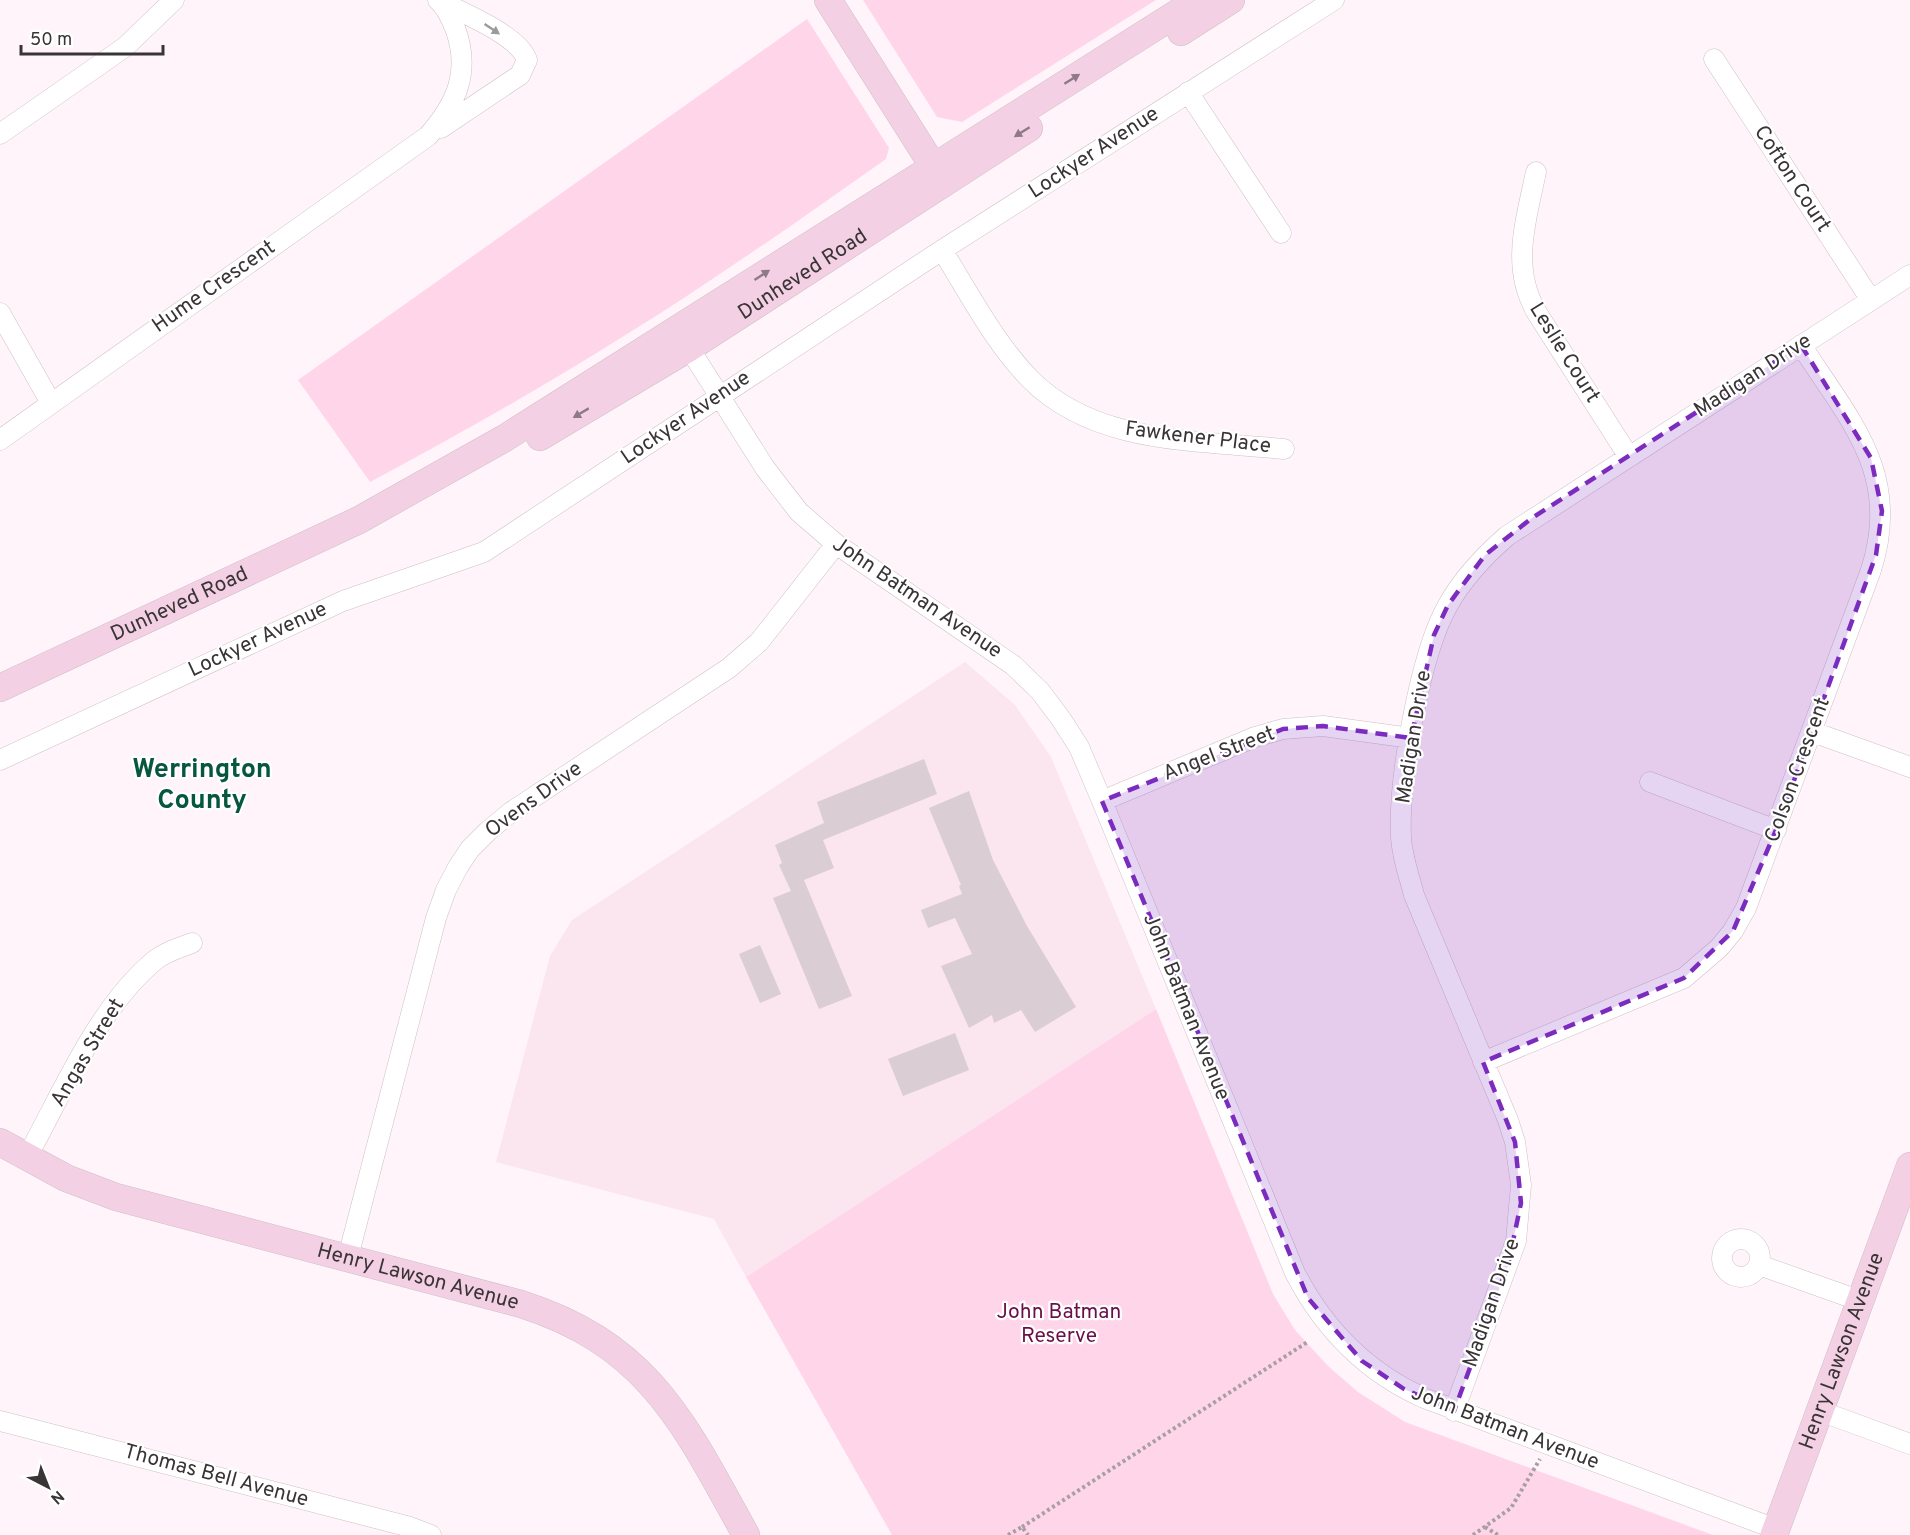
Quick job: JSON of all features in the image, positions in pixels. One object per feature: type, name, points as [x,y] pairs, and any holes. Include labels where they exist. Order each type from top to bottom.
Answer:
[{"type":"main road","points":[[828,0],[933,166]]},
{"type":"main road","name":"Dunheved Road","points":[[0,688],[359,520],[505,438],[1198,0]]},
{"type":"main road","name":"Dunheved Road","points":[[359,520],[397,510],[502,458],[689,348],[918,197],[1231,0]]},
{"type":"main road","points":[[933,166],[969,166]]},
{"type":"main road","points":[[918,197],[933,166]]},
{"type":"main road","points":[[636,357],[689,348],[713,307]]},
{"type":"main road","name":"Henry Lawson Avenue","points":[[0,1142],[66,1178],[116,1197],[348,1257],[547,1312],[586,1331],[612,1348],[652,1383],[677,1413],[746,1535]]},
{"type":"main road","name":"Henry Lawson Avenue","points":[[1775,1532],[1910,1166]]},
{"type":"street","points":[[0,134],[125,47],[174,0]]},
{"type":"street","name":"Lockyer Avenue","points":[[0,760],[343,601],[484,552],[942,250],[1334,0]]},
{"type":"street","name":"Hume Crescent","points":[[428,136],[452,106],[459,91],[463,65],[458,37],[439,1]]},
{"type":"street","name":"Hume Crescent","points":[[0,440],[428,136],[520,75],[527,65],[526,56],[519,46],[481,21],[439,1]]},
{"type":"street","name":"Cofton Court","points":[[1714,59],[1871,300]]},
{"type":"street","points":[[1188,92],[1281,233]]},
{"type":"street","name":"Leslie Court","points":[[1536,172],[1520,250],[1526,291],[1537,313],[1629,457]]},
{"type":"street","name":"Fawkener Place","points":[[942,250],[1018,365],[1043,391],[1069,409],[1103,424],[1139,433],[1284,449]]},
{"type":"street","name":"Madigan Drive","points":[[1454,1411],[1508,1266],[1520,1212],[1521,1185],[1515,1142],[1414,895],[1403,857],[1401,811],[1411,738],[1434,635],[1448,605],[1465,579],[1485,555],[1507,536],[1910,275]]},
{"type":"street","points":[[0,313],[51,403]]},
{"type":"street","name":"Colson Crescent","points":[[1484,1062],[1684,978],[1703,964],[1733,931],[1746,908],[1813,732],[1875,555],[1882,511],[1876,475],[1862,439],[1801,345]]},
{"type":"street","name":"John Batman Avenue","points":[[689,348],[787,499],[812,525],[836,544],[994,649],[1021,671],[1061,719],[1078,747],[1102,801],[1305,1291],[1324,1321],[1362,1361],[1404,1389],[1454,1411],[1775,1532]]},
{"type":"street","name":"Ovens Drive","points":[[348,1257],[435,918],[446,890],[471,849],[510,812],[750,652],[836,544]]},
{"type":"street","name":"Angel Street","points":[[1102,801],[1255,737],[1283,729],[1323,726],[1411,738]]},
{"type":"street","points":[[1813,732],[1910,767]]},
{"type":"street","points":[[1650,782],[1776,830]]},
{"type":"street","name":"Angas Street","points":[[27,1157],[96,1032],[120,997],[154,961],[192,943]]},
{"type":"street","points":[[1759,1265],[1861,1301]]},
{"type":"street","points":[[1820,1411],[1910,1444]]},
{"type":"street","name":"Thomas Bell Avenue","points":[[0,1421],[410,1527],[431,1535]]},
{"type":"path","points":[[1008,1535],[1309,1341]]},
{"type":"path","points":[[1473,1535],[1511,1508],[1547,1445]]},
{"type":"path","points":[[1022,1527],[1028,1535]]},
{"type":"path","points":[[1485,1527],[1498,1535]]},
{"type":"highlighted area","points":[[1801,345],[1871,458],[1882,511],[1876,555],[1776,830],[1733,931],[1684,978],[1483,1062],[1515,1142],[1521,1203],[1508,1265],[1454,1411],[1404,1389],[1362,1361],[1308,1298],[1102,801],[1283,729],[1323,726],[1411,738],[1434,635],[1448,605],[1485,555],[1532,518]]},
{"type":"shaded area","points":[[965,662],[1015,705],[1051,757],[1156,1009],[746,1277],[714,1219],[496,1162],[550,956],[572,920]]},
{"type":"green space","points":[[863,0],[1156,0],[962,122],[937,117]]},
{"type":"green space","points":[[807,19],[889,148],[886,159],[766,243],[610,345],[515,402],[370,482],[298,380]]},
{"type":"green space","name":"John Batman Reserve","points":[[1156,1009],[1273,1294],[1295,1330],[1328,1366],[1358,1392],[1405,1422],[1713,1535],[892,1535],[746,1277]]},
{"type":"building","points":[[924,759],[937,794],[823,840],[834,868],[804,880],[852,996],[819,1009],[773,898],[791,891],[779,865],[782,863],[775,845],[824,823],[817,802]]},
{"type":"building","points":[[969,791],[993,860],[1027,926],[1076,1007],[1035,1032],[1021,1010],[994,1023],[992,1015],[969,1028],[941,966],[972,954],[955,918],[928,928],[921,910],[962,894],[959,886],[961,885],[929,808]]},
{"type":"building","points":[[760,945],[781,994],[760,1003],[739,954]]},
{"type":"building","points":[[955,1033],[969,1070],[903,1096],[888,1059]]},
{"type":"district","name":"Werrington County","points":[[202,786]]}]
